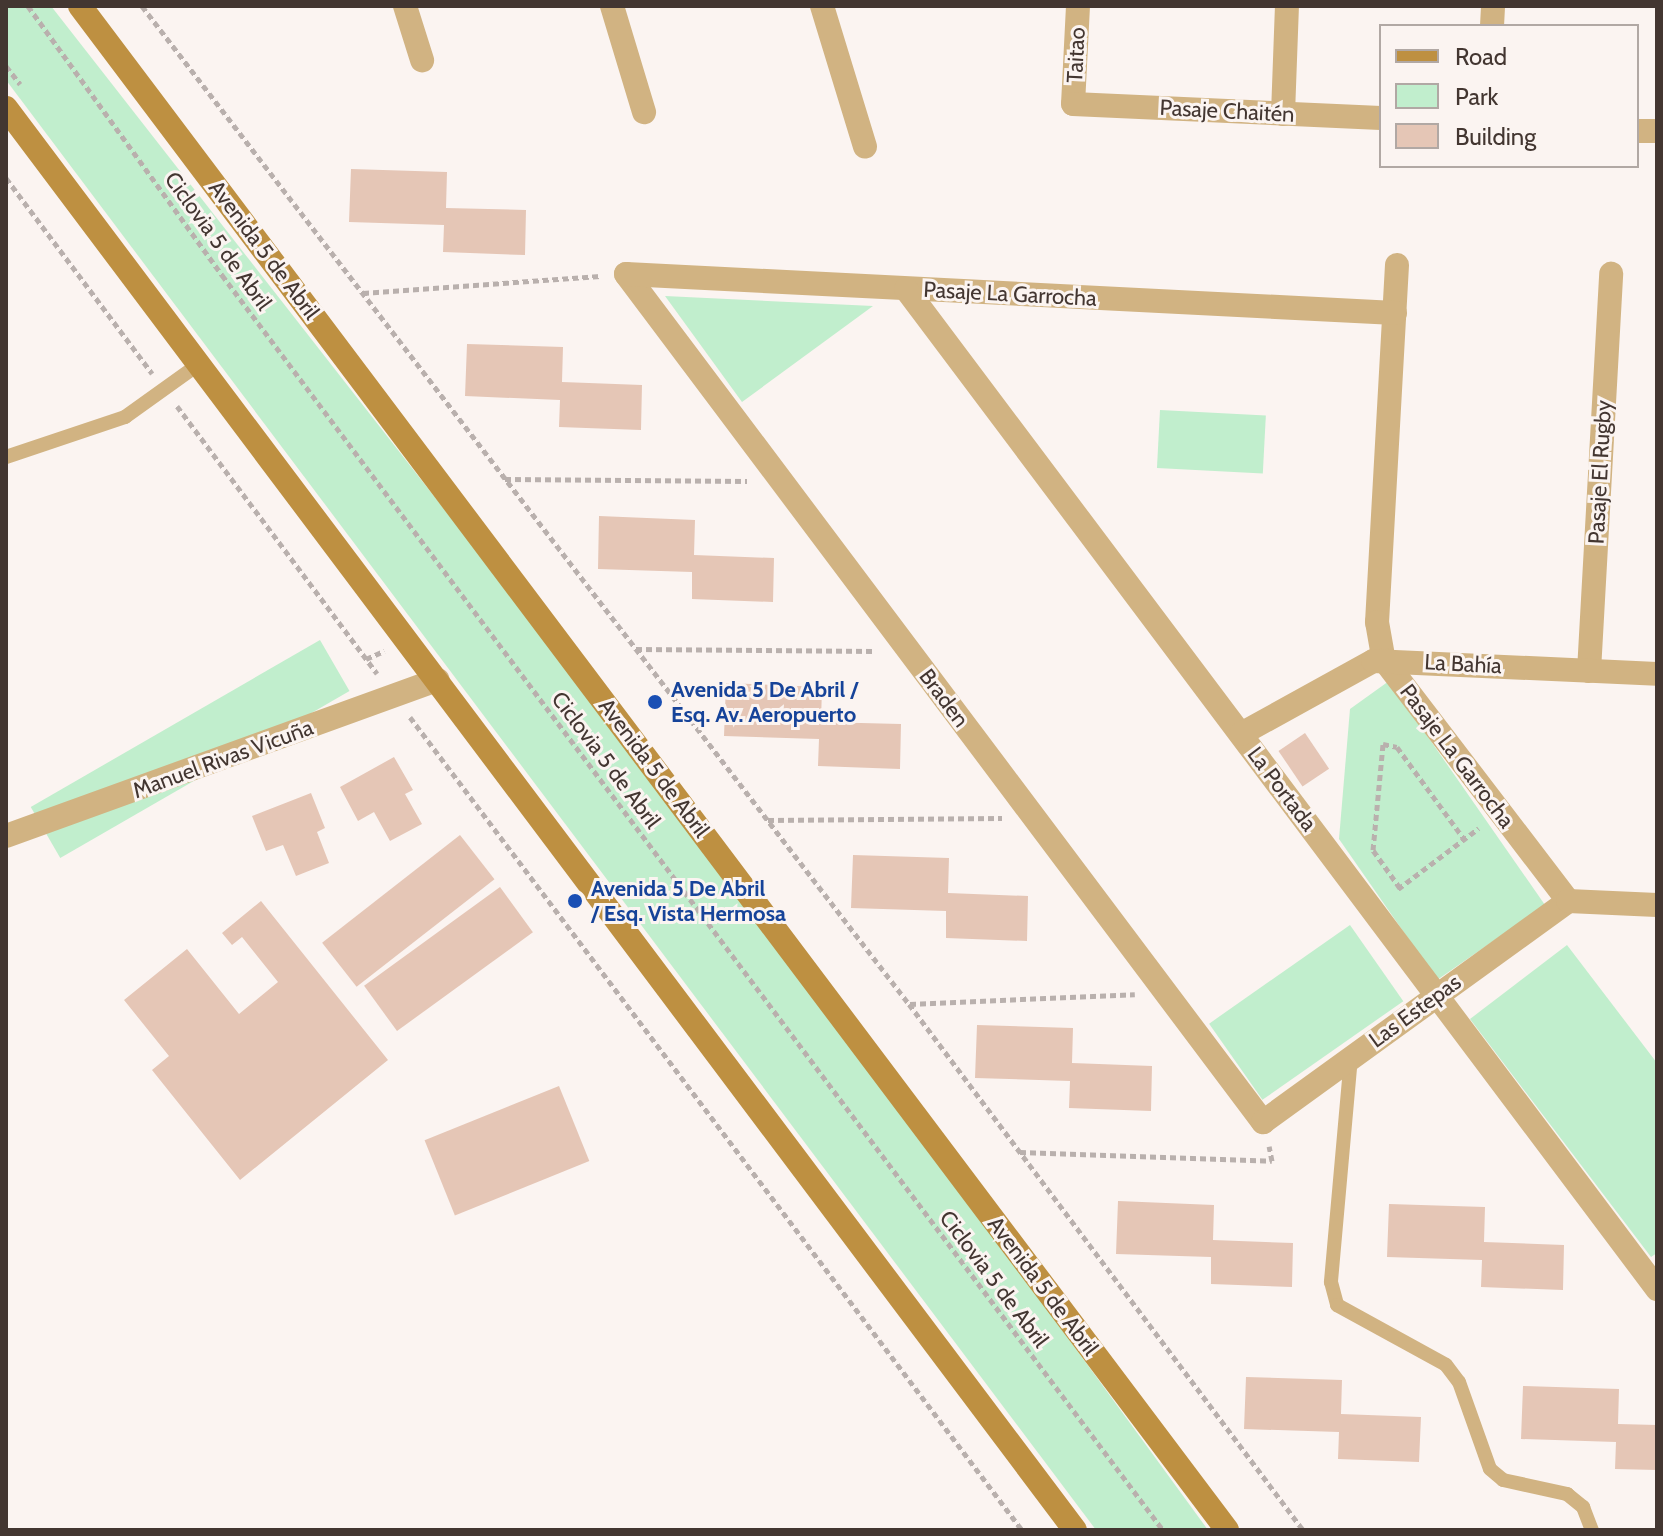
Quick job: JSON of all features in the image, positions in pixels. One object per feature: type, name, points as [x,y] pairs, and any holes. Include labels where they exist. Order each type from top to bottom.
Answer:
[{"type":"main road","name":"Avenida 5 de Abril","points":[[80,6],[1227,1530]]},
{"type":"main road","points":[[6,108],[1075,1530]]},
{"type":"street","points":[[405,6],[422,60]]},
{"type":"street","points":[[612,6],[644,112]]},
{"type":"street","points":[[822,6],[865,147]]},
{"type":"street","name":"Taitao","points":[[1073,104],[1078,6]]},
{"type":"street","points":[[1283,114],[1287,6]]},
{"type":"street","name":"Pasaje Chaitén","points":[[1073,104],[1379,118]]},
{"type":"street","name":"Pasaje La Garrocha","points":[[1397,265],[1377,622],[1384,660],[1568,901]]},
{"type":"street","name":"Pasaje La Garrocha","points":[[626,274],[1395,313]]},
{"type":"street","name":"Braden","points":[[626,274],[1263,1122]]},
{"type":"street","name":"Pasaje El Rugby","points":[[1589,671],[1611,274]]},
{"type":"street","name":"La Portada","points":[[906,289],[1656,1285]]},
{"type":"street","points":[[1241,734],[1384,660]]},
{"type":"street","name":"La Bahía","points":[[1384,660],[1657,674]]},
{"type":"street","name":"Manuel Rivas Vicuña","points":[[6,836],[438,680]]},
{"type":"street","points":[[1568,901],[1657,905]]},
{"type":"street","name":"Las Estepas","points":[[1263,1122],[1568,901]]},
{"type":"lane","points":[[6,457],[125,417],[199,364]]},
{"type":"lane","points":[[1351,1057],[1331,1282],[1337,1305],[1446,1365],[1459,1382],[1490,1469],[1503,1480],[1567,1494],[1583,1507],[1592,1530]]},
{"type":"path","name":"Ciclovia 5 de Abril","points":[[28,6],[222,275],[1163,1530]]},
{"type":"path","points":[[142,6],[909,1004],[1303,1530]]},
{"type":"path","points":[[6,178],[1022,1530]]},
{"type":"path","points":[[362,293],[626,274]]},
{"type":"path","points":[[504,479],[781,481]]},
{"type":"path","points":[[635,649],[909,651]]},
{"type":"path","points":[[1400,888],[1373,854],[1383,744],[1397,747],[1464,839]]},
{"type":"path","points":[[1372,909],[1500,812]]},
{"type":"path","points":[[767,820],[1034,818]]},
{"type":"path","points":[[909,1004],[1166,993]]},
{"type":"path","points":[[1020,1152],[1272,1161],[1263,1122]]},
{"type":"green space","points":[[6,6],[51,6],[734,880],[1208,1530],[1096,1530],[6,80]]},
{"type":"green space","points":[[665,296],[873,306],[742,402]]},
{"type":"green space","points":[[1160,410],[1266,416],[1263,473],[1157,468]]},
{"type":"green space","points":[[320,640],[350,691],[60,858],[31,807]]},
{"type":"green space","points":[[1389,681],[1545,905],[1437,980],[1339,839],[1350,709]]},
{"type":"green space","points":[[1350,925],[1403,1001],[1262,1100],[1209,1024]]},
{"type":"green space","points":[[1567,945],[1657,1063],[1657,1253],[1651,1257],[1470,1019]]},
{"type":"building","points":[[351,169],[447,172],[446,208],[526,210],[525,255],[443,252],[444,225],[349,222]]},
{"type":"building","points":[[467,344],[563,347],[562,382],[642,385],[641,430],[559,427],[560,400],[465,396]]},
{"type":"building","points":[[599,516],[695,520],[694,555],[774,558],[773,602],[692,599],[692,572],[598,569]]},
{"type":"building","points":[[726,683],[822,687],[821,722],[901,724],[900,769],[818,766],[819,739],[724,736]]},
{"type":"building","points":[[1305,733],[1329,769],[1303,787],[1278,751]]},
{"type":"building","points":[[394,757],[413,790],[405,794],[422,824],[390,841],[374,812],[358,821],[340,787]]},
{"type":"building","points":[[311,793],[325,828],[317,832],[329,863],[296,876],[283,845],[266,851],[252,816]]},
{"type":"building","points":[[460,835],[494,879],[357,987],[322,943]]},
{"type":"building","points":[[853,855],[949,858],[948,893],[1028,896],[1027,941],[946,938],[946,911],[851,908]]},
{"type":"building","points":[[500,887],[533,932],[397,1031],[364,986]]},
{"type":"building","points":[[261,901],[388,1060],[240,1180],[152,1070],[169,1056],[124,1000],[187,949],[239,1014],[278,982],[242,937],[232,945],[222,933]]},
{"type":"building","points":[[977,1025],[1073,1028],[1072,1063],[1152,1066],[1151,1111],[1069,1108],[1070,1081],[975,1078]]},
{"type":"building","points":[[559,1086],[589,1161],[455,1215],[425,1140]]},
{"type":"building","points":[[1118,1201],[1214,1205],[1213,1240],[1293,1243],[1292,1287],[1211,1284],[1211,1257],[1116,1254]]},
{"type":"building","points":[[1389,1204],[1485,1207],[1484,1242],[1564,1245],[1563,1290],[1481,1287],[1482,1260],[1387,1257]]},
{"type":"building","points":[[1246,1377],[1342,1380],[1341,1414],[1421,1417],[1419,1462],[1338,1459],[1339,1432],[1244,1429]]},
{"type":"building","points":[[1523,1386],[1619,1389],[1618,1424],[1657,1425],[1657,1470],[1615,1469],[1616,1442],[1521,1439]]},
{"type":"place","name":"Avenida 5 De Abril / Esq. Av. Aeropuerto","points":[[655,702]]},
{"type":"place","name":"Avenida 5 De Abril / Esq. Vista Hermosa","points":[[575,901]]}]
